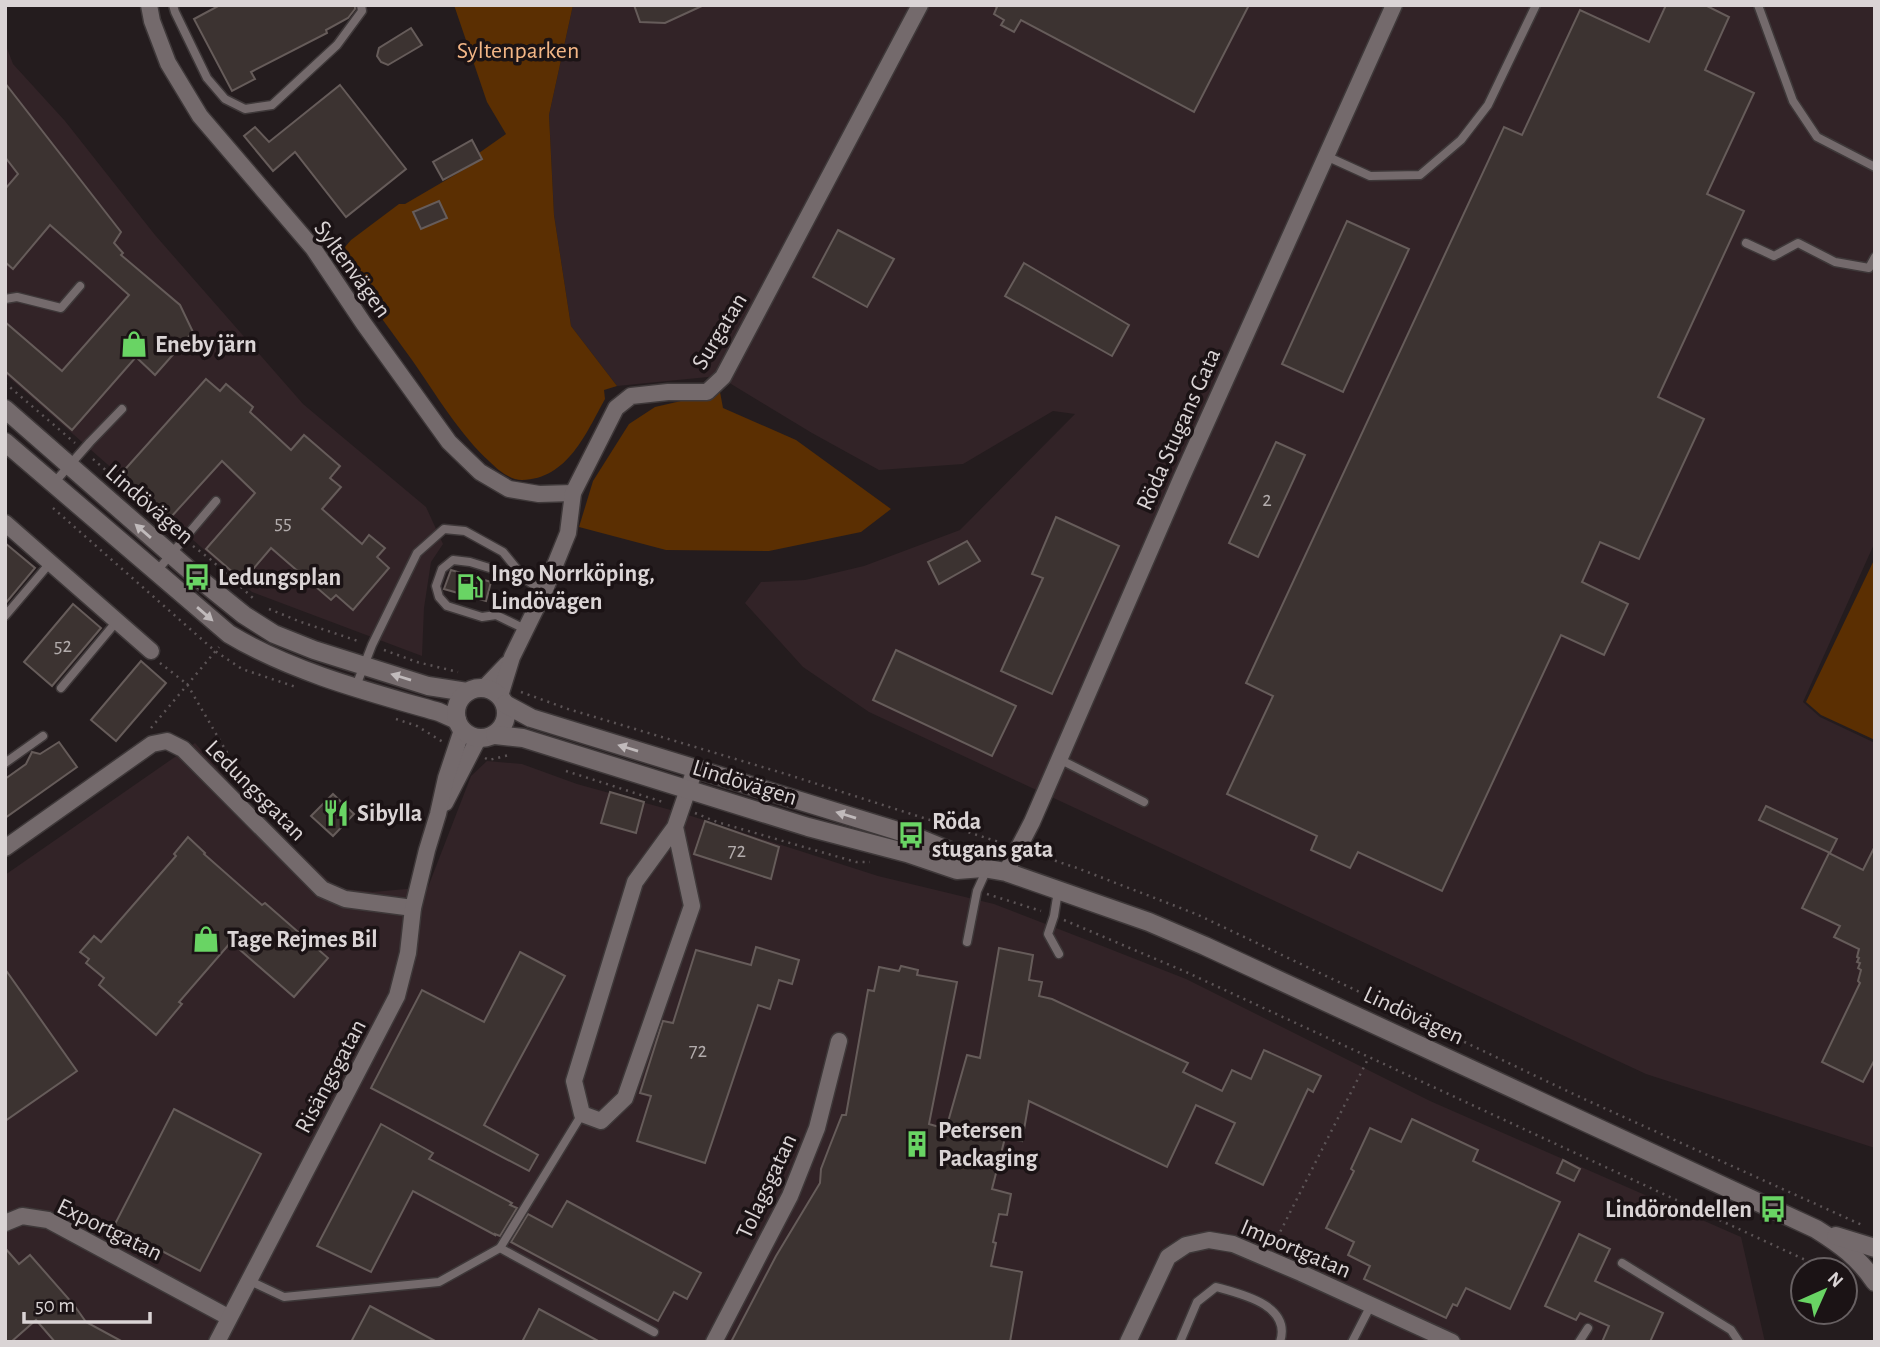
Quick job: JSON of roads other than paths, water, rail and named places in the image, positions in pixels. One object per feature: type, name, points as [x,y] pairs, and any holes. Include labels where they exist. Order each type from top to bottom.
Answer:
[{"type":"main road","name":"Lindövägen","points":[[5,409],[171,554],[244,615],[274,634],[314,650],[428,686],[489,695],[531,719],[911,835],[985,868]]},
{"type":"main road","name":"Lindövägen","points":[[5,442],[229,634],[277,660],[439,712],[470,738],[523,738],[808,827],[907,853],[957,870],[985,868],[1006,872],[1149,922],[1816,1229],[1875,1248]]},
{"type":"main road","points":[[489,695],[506,712],[505,721],[501,729],[470,738],[457,706],[461,698],[489,695]]},
{"type":"main road","name":"Lindövägen","points":[[1816,1229],[1851,1252],[1875,1282]]},
{"type":"street","name":"Syltenvägen","points":[[149,5],[152,21],[169,63],[200,117],[313,247],[364,324],[449,442],[480,472],[509,489],[539,494],[573,493]]},
{"type":"street","name":"Surgatan","points":[[489,695],[527,630],[544,592],[570,527],[573,493],[616,408],[631,396],[707,392],[723,377],[920,5]]},
{"type":"street","name":"Röda Stugans Gata","points":[[1006,872],[1032,822],[1181,479],[1394,5]]},
{"type":"street","points":[[5,523],[151,651]]},
{"type":"street","name":"Risängsgatan","points":[[217,1342],[397,996],[408,953],[413,908],[446,778],[470,738]]},
{"type":"street","name":"Ledungsgatan","points":[[5,848],[152,744],[167,741],[183,749],[322,889],[345,899],[413,908]]},
{"type":"street","points":[[675,827],[692,906],[625,1098],[601,1121],[582,1114],[574,1081],[635,882],[675,827],[695,769]]},
{"type":"street","name":"Tolagsgatan","points":[[714,1342],[790,1196],[817,1129],[839,1041]]},
{"type":"street","name":"Exportgatan","points":[[5,1223],[22,1216],[48,1220],[228,1317]]},
{"type":"street","name":"Importgatan","points":[[1128,1342],[1168,1258],[1186,1245],[1209,1240],[1233,1244],[1452,1342]]},
{"type":"lane","points":[[173,5],[206,78],[225,99],[245,109],[272,105],[337,45],[362,11],[361,5]]},
{"type":"lane","points":[[1326,156],[1370,176],[1420,175],[1461,140],[1488,105],[1536,5]]},
{"type":"lane","points":[[1758,5],[1793,101],[1817,137],[1875,167]]},
{"type":"lane","points":[[1746,243],[1774,256],[1798,243],[1835,262],[1869,268],[1875,257]]},
{"type":"lane","points":[[5,299],[17,297],[61,308],[79,286]]},
{"type":"lane","points":[[53,484],[122,409]]},
{"type":"lane","points":[[156,572],[216,501]]},
{"type":"lane","points":[[356,687],[362,666],[417,553],[444,529],[465,531],[503,552],[525,579],[544,592]]},
{"type":"lane","points":[[525,579],[470,562],[453,560],[442,569],[436,586],[439,597],[447,606],[482,617],[496,615],[527,630]]},
{"type":"lane","points":[[5,616],[50,563]]},
{"type":"lane","points":[[61,688],[117,621]]},
{"type":"lane","points":[[5,763],[43,736]]},
{"type":"lane","points":[[1059,759],[1144,802]]},
{"type":"lane","points":[[967,942],[977,891],[985,868]]},
{"type":"lane","points":[[1058,891],[1048,934],[1059,954]]},
{"type":"lane","points":[[248,1280],[284,1297],[439,1282],[500,1248],[582,1114]]},
{"type":"lane","points":[[500,1248],[654,1332]]},
{"type":"lane","points":[[1622,1263],[1731,1330],[1739,1342]]},
{"type":"lane","points":[[1180,1342],[1197,1302],[1216,1287],[1251,1297],[1276,1313],[1283,1333],[1280,1342]]},
{"type":"lane","points":[[1352,1342],[1371,1305]]},
{"type":"lane","points":[[1579,1342],[1588,1328]]},
{"type":"place","name":"Eneby järn","points":[[134,344]]},
{"type":"place","name":"Ledungsplan","points":[[197,577]]},
{"type":"place","name":"Ingo Norrköping, Lindövägen","points":[[470,587]]},
{"type":"place","name":"Sibylla","points":[[336,813]]},
{"type":"place","name":"Röda stugans gata","points":[[911,835]]},
{"type":"place","name":"Tage Rejmes Bil","points":[[206,939]]},
{"type":"place","name":"Petersen Packaging","points":[[917,1144]]},
{"type":"place","name":"Lindörondellen","points":[[1773,1209]]},
{"type":"park label","name":"Syltenparken","points":[[518,50]]}]
